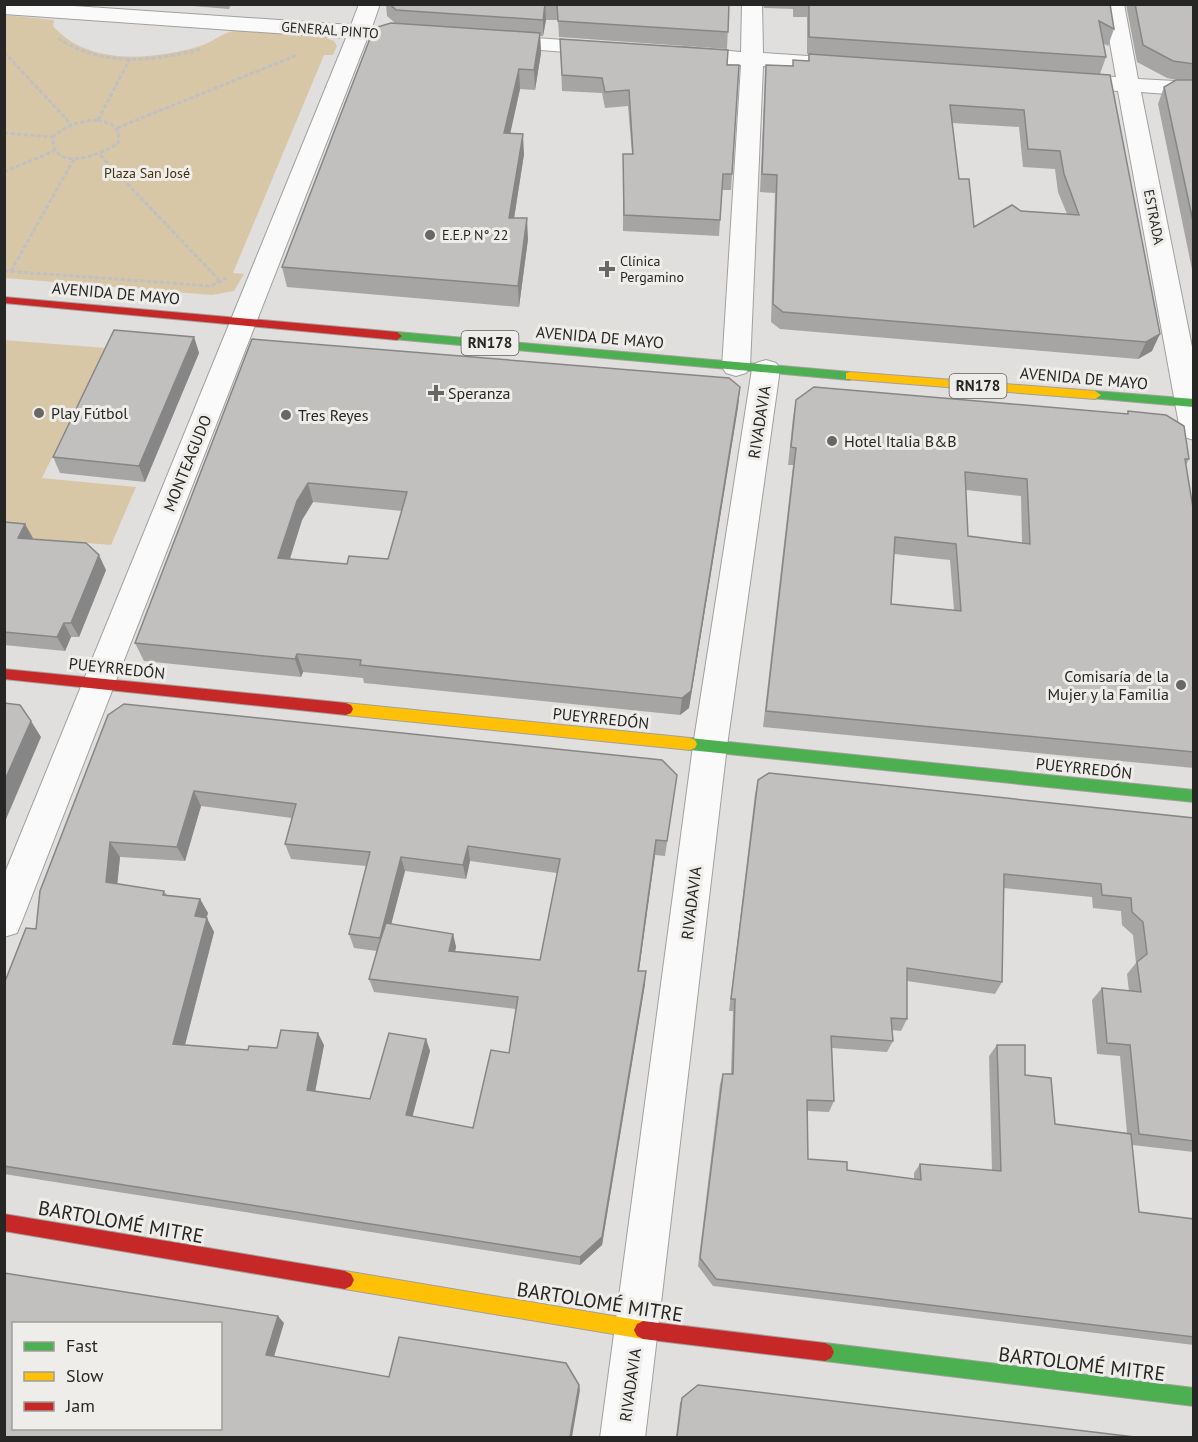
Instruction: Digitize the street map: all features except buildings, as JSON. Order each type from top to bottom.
[{"type":"street","name":"MONTEAGUDO","points":[[4,921],[370,4]]},
{"type":"street","name":"RIVADAVIA","points":[[622,1437],[638,1329],[710,746],[751,368],[752,4]]},
{"type":"street","name":"ESTRADA","points":[[1113,4],[1192,403],[1194,430]]},
{"type":"street","name":"GENERAL PINTO","points":[[4,8],[442,38]]},
{"type":"street","points":[[478,40],[621,50]]},
{"type":"street","points":[[657,52],[858,66]]},
{"type":"street","points":[[1046,79],[1194,88]]},
{"type":"street","name":"AVENIDA DE MAYO","points":[[4,300],[244,320],[751,368],[1192,403]]},
{"type":"street","name":"PUEYRREDÓN","points":[[4,674],[1194,796]]},
{"type":"street","name":"BARTOLOMÉ MITRE","points":[[4,1222],[638,1329],[1194,1397]]},
{"type":"path","points":[[51,30],[72,48],[105,57],[160,58],[207,47]]},
{"type":"path","points":[[4,52],[71,124]]},
{"type":"path","points":[[4,134],[53,137],[71,124],[98,120],[117,128],[303,52]]},
{"type":"path","points":[[98,120],[131,58]]},
{"type":"path","points":[[4,172],[54,152],[74,159],[100,155],[118,143],[120,137],[117,128]]},
{"type":"path","points":[[53,137],[54,152]]},
{"type":"path","points":[[100,155],[221,282],[244,320]]},
{"type":"path","points":[[11,271],[74,159]]},
{"type":"path","points":[[4,271],[211,286],[228,277]]},
{"type":"green space","name":"Plaza San José","points":[[5,15],[54,20],[53,26],[67,39],[84,48],[103,54],[122,56],[182,51],[204,45],[230,32],[244,30],[321,36],[334,41],[337,46],[333,55],[324,55],[233,273],[244,274],[234,291],[212,295],[5,278]]},
{"type":"green space","name":"Play Fútbol","points":[[4,340],[106,348],[42,478],[136,487],[111,545],[5,536]]},
{"type":"traffic: fast","points":[[397,336],[850,376]]},
{"type":"traffic: fast","points":[[1095,395],[1194,403]]},
{"type":"traffic: fast","points":[[690,744],[1194,796]]},
{"type":"traffic: fast","points":[[825,1352],[1194,1397]]},
{"type":"traffic: slow","points":[[850,376],[1095,395]]},
{"type":"traffic: slow","points":[[346,709],[690,744]]},
{"type":"traffic: slow","points":[[345,1280],[643,1330]]},
{"type":"traffic: jam","points":[[4,300],[397,336]]},
{"type":"traffic: jam","points":[[4,674],[346,709]]},
{"type":"traffic: jam","points":[[4,1222],[345,1280]]},
{"type":"traffic: jam","points":[[643,1330],[825,1352]]},
{"type":"place","name":"E.E.P N° 22","points":[[430,235]]},
{"type":"place","name":"Clínica Pergamino","points":[[607,269]]},
{"type":"place","name":"Speranza","points":[[436,393]]},
{"type":"place","name":"Play Fútbol","points":[[39,413]]},
{"type":"place","name":"Tres Reyes","points":[[286,415]]},
{"type":"place","name":"Hotel Italia B&B","points":[[832,441]]},
{"type":"place","name":"Comisaría de la Mujer y la Familia","points":[[1181,685]]}]
